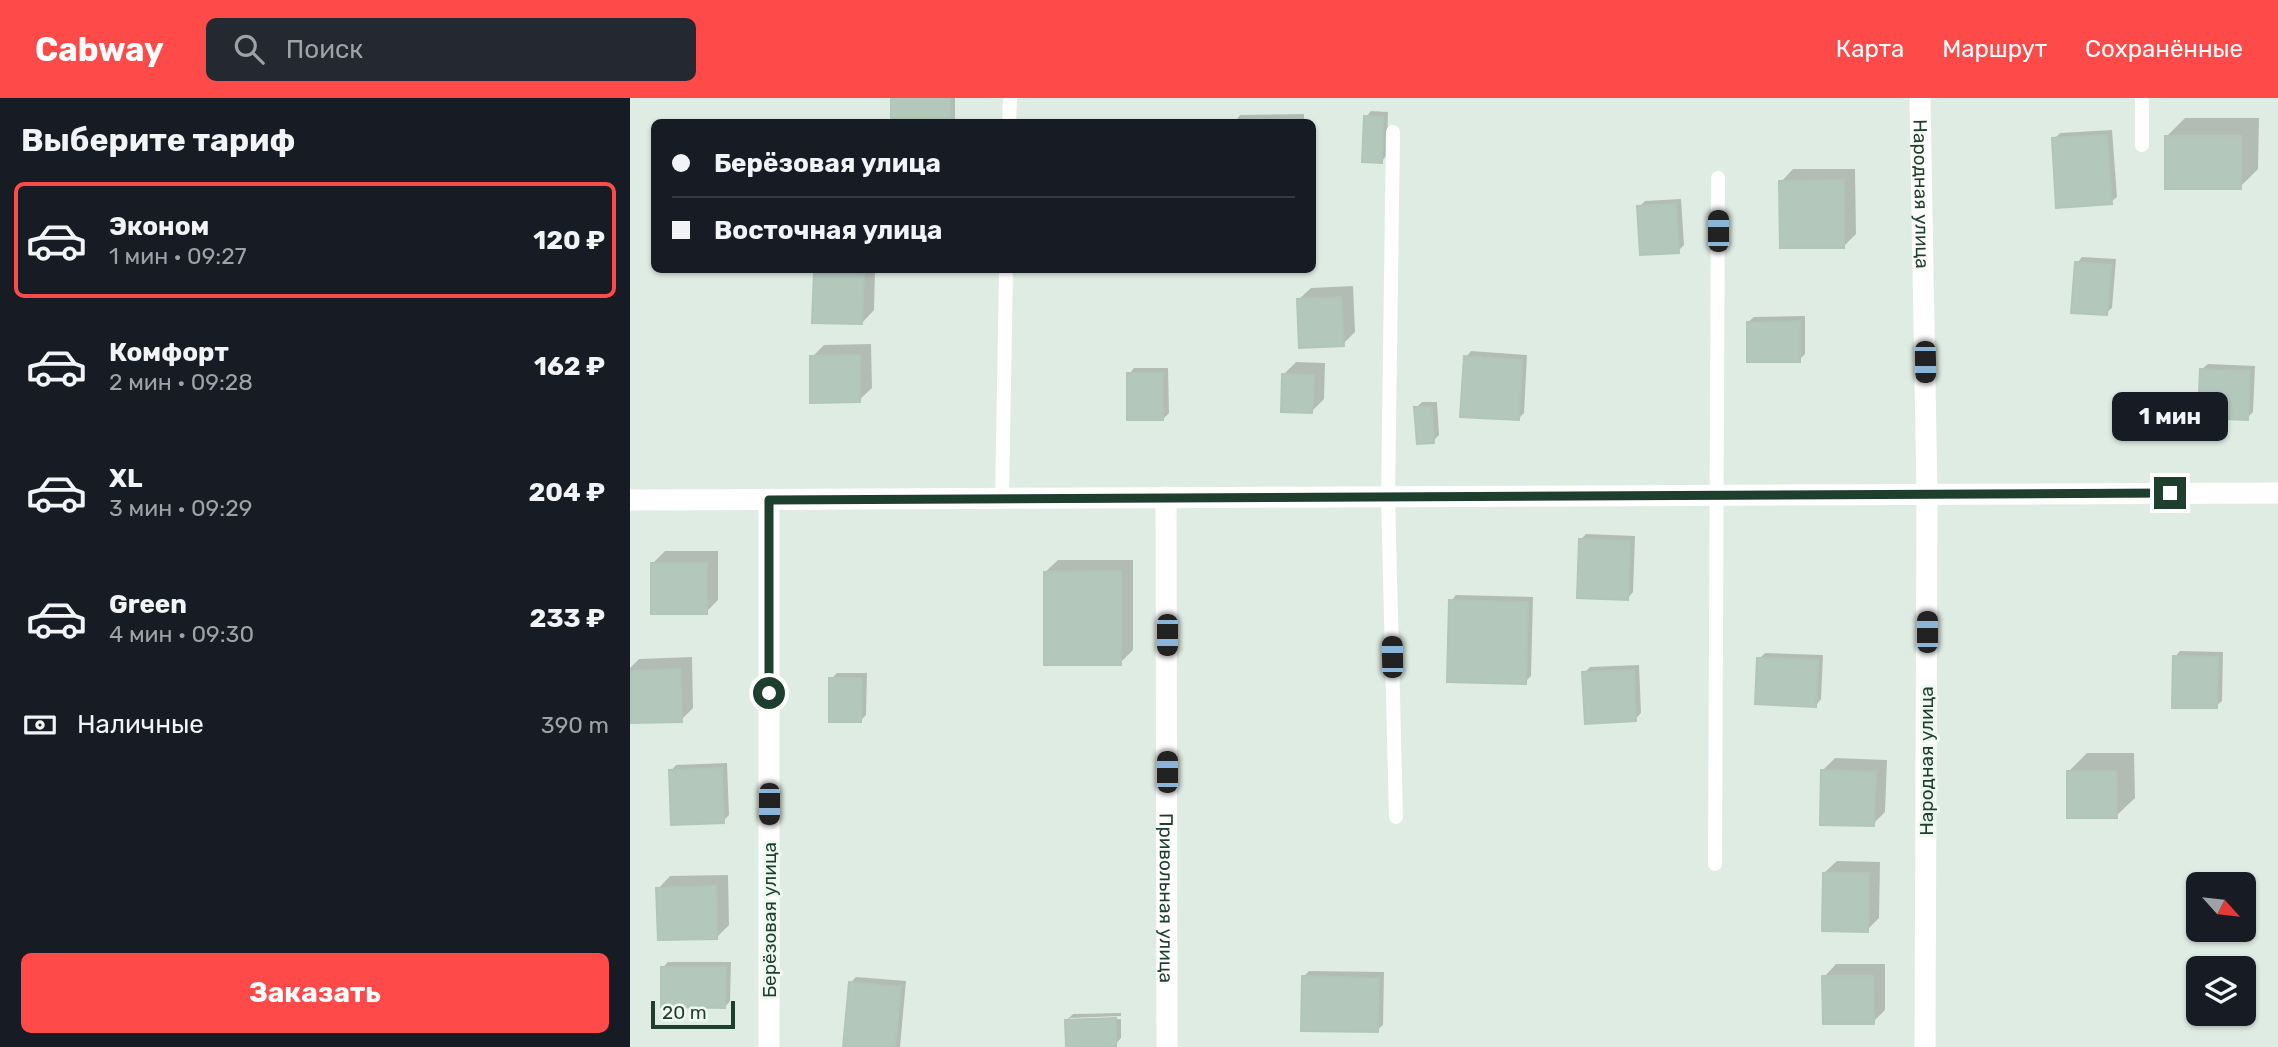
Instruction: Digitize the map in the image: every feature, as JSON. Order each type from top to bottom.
[{"type":"street","name":"Народная улица","points":[[1920,98],[1927,494],[1925,1047]]},
{"type":"street","points":[[630,500],[2278,493]]},
{"type":"street","name":"Привольная улица","points":[[1166,498],[1167,1047]]},
{"type":"street","name":"Берёзовая улица","points":[[769,500],[769,1047]]},
{"type":"lane","points":[[1009,119],[1010,98]]},
{"type":"lane","points":[[2142,98],[2142,145]]},
{"type":"lane","points":[[1393,132],[1388,496],[1396,817]]},
{"type":"lane","points":[[1715,864],[1718,178]]},
{"type":"lane","points":[[1002,499],[1006,273]]},
{"type":"building","points":[[891,98],[950,98],[950,119],[891,119]]},
{"type":"building","points":[[1364,116],[1383,117],[1382,163],[1362,162]]},
{"type":"building","points":[[2107,135],[2112,204],[2056,208],[2052,138]]},
{"type":"building","points":[[2165,136],[2241,136],[2241,189],[2165,189]]},
{"type":"building","points":[[1844,180],[1844,248],[1780,248],[1779,181]]},
{"type":"building","points":[[1676,204],[1679,253],[1640,255],[1637,206]]},
{"type":"building","points":[[2075,262],[2111,265],[2107,315],[2071,313]]},
{"type":"building","points":[[814,273],[864,273],[862,324],[812,323]]},
{"type":"building","points":[[1341,297],[1344,346],[1299,348],[1297,299]]},
{"type":"building","points":[[1800,321],[1800,362],[1747,362],[1747,322]]},
{"type":"building","points":[[860,355],[860,402],[810,403],[810,356]]},
{"type":"building","points":[[1464,356],[1522,360],[1519,420],[1460,417]]},
{"type":"building","points":[[2200,369],[2250,371],[2248,420],[2198,418]]},
{"type":"building","points":[[1127,373],[1163,373],[1163,420],[1127,420]]},
{"type":"building","points":[[1282,374],[1314,375],[1312,413],[1281,412]]},
{"type":"building","points":[[1414,407],[1432,407],[1434,443],[1417,444]]},
{"type":"building","points":[[1579,539],[1630,541],[1628,600],[1577,598]]},
{"type":"building","points":[[651,563],[707,563],[707,614],[651,614]]},
{"type":"building","points":[[1121,571],[1121,665],[1044,665],[1044,572]]},
{"type":"building","points":[[1449,600],[1528,602],[1526,684],[1447,682]]},
{"type":"building","points":[[2173,656],[2218,657],[2217,708],[2172,708]]},
{"type":"building","points":[[1757,658],[1818,660],[1816,707],[1755,704]]},
{"type":"building","points":[[680,669],[682,722],[630,723],[630,671]]},
{"type":"building","points":[[1634,670],[1636,721],[1585,724],[1582,672]]},
{"type":"building","points":[[829,678],[862,678],[861,722],[829,722]]},
{"type":"building","points":[[722,768],[724,823],[671,825],[669,770]]},
{"type":"building","points":[[1821,770],[1876,772],[1874,826],[1820,825]]},
{"type":"building","points":[[2067,771],[2116,771],[2117,818],[2067,818]]},
{"type":"building","points":[[1823,873],[1869,873],[1868,932],[1822,931]]},
{"type":"building","points":[[716,886],[717,939],[658,940],[656,888]]},
{"type":"building","points":[[661,967],[726,967],[725,1008],[661,1007]]},
{"type":"building","points":[[1302,976],[1379,978],[1378,1032],[1301,1031]]},
{"type":"building","points":[[1822,976],[1873,976],[1874,1024],[1823,1024]]},
{"type":"building","points":[[849,982],[901,987],[895,1047],[843,1047]]},
{"type":"building","points":[[1116,1018],[1116,1046],[1066,1047],[1065,1020]]},
{"type":"route","points":[[769,693],[769,500],[2170,493]]}]
